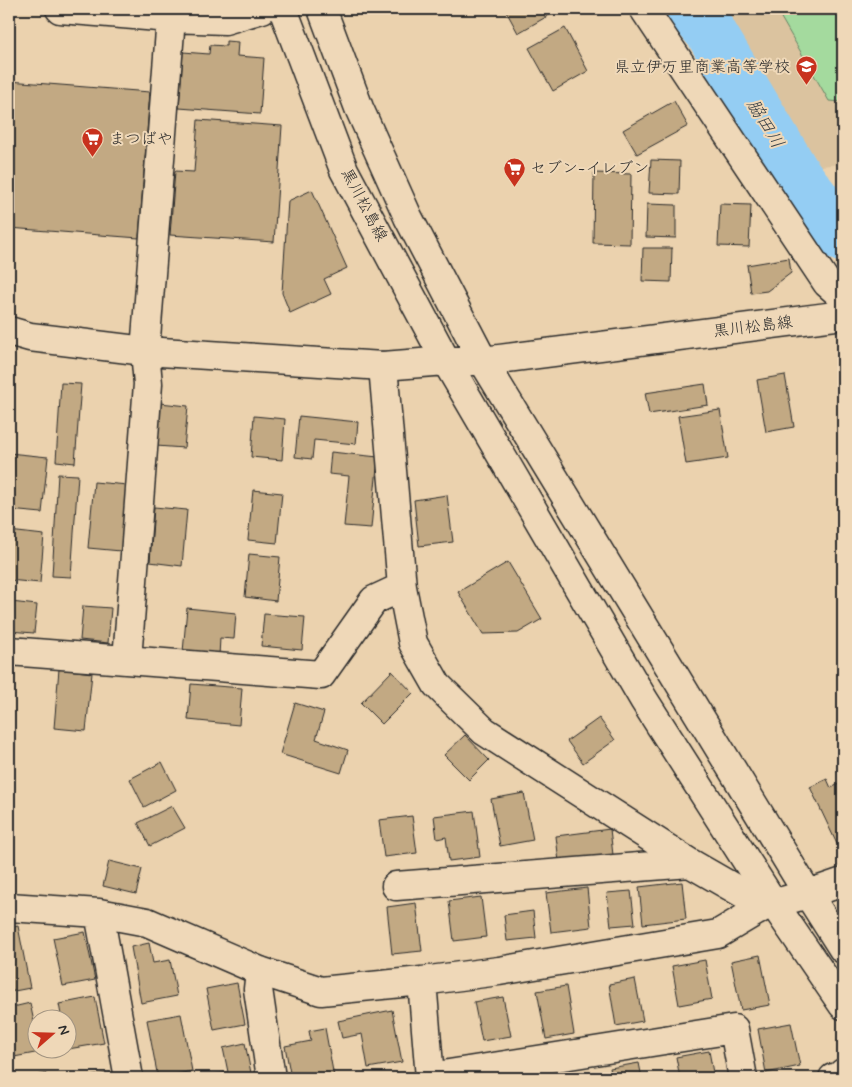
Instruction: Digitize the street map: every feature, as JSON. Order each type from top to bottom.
[{"type":"street","points":[[60,9],[171,18],[225,20],[262,9]]},
{"type":"street","name":"黒川松島線","points":[[283,9],[344,170],[446,361],[483,361],[843,315]]},
{"type":"street","name":"黒川松島線","points":[[322,9],[359,108],[408,217],[483,361]]},
{"type":"street","points":[[644,9],[827,284],[843,297]]},
{"type":"street","points":[[127,660],[148,384],[145,351],[171,18]]},
{"type":"street","points":[[16,336],[145,351],[383,366],[446,361],[644,700],[770,905],[843,1005]]},
{"type":"street","points":[[483,361],[843,949]]},
{"type":"street","points":[[383,366],[402,586],[413,643],[437,685],[484,731],[690,863],[770,905]]},
{"type":"street","points":[[9,651],[321,674],[374,600],[402,586]]},
{"type":"street","points":[[396,886],[690,863]]},
{"type":"street","points":[[9,907],[99,913],[147,922],[260,972],[321,991],[422,981],[509,969],[718,934],[770,905],[843,882]]},
{"type":"street","points":[[99,913],[129,1078]]},
{"type":"street","points":[[260,972],[258,989],[271,1078]]},
{"type":"street","points":[[422,981],[430,1078],[734,1029],[743,1078]]},
{"type":"shaded area","name":"県立伊万里商業高等学校","points":[[720,9],[843,9],[843,164],[820,166]]},
{"type":"green space","points":[[776,9],[843,9],[843,102],[829,101]]},
{"type":"building","points":[[505,9],[551,9],[553,13],[518,33]]},
{"type":"building","points":[[565,28],[588,71],[553,91],[529,48]]},
{"type":"building","points":[[226,41],[238,42],[237,56],[264,58],[260,114],[179,108],[183,52],[209,54],[210,45],[226,46]]},
{"type":"building","points":[[9,81],[150,92],[139,238],[9,228]]},
{"type":"building","points":[[674,101],[688,126],[637,154],[623,130]]},
{"type":"building","points":[[198,120],[282,126],[274,242],[170,235],[175,171],[194,172]]},
{"type":"building","points":[[651,160],[680,161],[679,194],[649,193]]},
{"type":"building","points":[[594,173],[631,174],[630,244],[593,243]]},
{"type":"building","points":[[312,190],[347,268],[324,279],[331,294],[290,313],[282,293],[288,201]]},
{"type":"building","points":[[647,204],[676,205],[676,238],[646,237]]},
{"type":"building","points":[[720,204],[751,205],[749,247],[718,246]]},
{"type":"building","points":[[643,248],[672,248],[671,282],[642,281]]},
{"type":"building","points":[[789,258],[791,273],[767,291],[751,293],[747,265]]},
{"type":"building","points":[[843,365],[843,382],[839,367]]},
{"type":"building","points":[[785,375],[794,427],[766,432],[757,380]]},
{"type":"building","points":[[61,383],[81,384],[75,463],[56,461]]},
{"type":"building","points":[[705,384],[708,405],[649,414],[645,393]]},
{"type":"building","points":[[160,403],[188,406],[184,448],[156,446]]},
{"type":"building","points":[[720,410],[728,458],[686,464],[678,416]]},
{"type":"building","points":[[254,416],[285,419],[282,460],[251,457]]},
{"type":"building","points":[[299,416],[358,422],[356,444],[314,440],[312,459],[295,457]]},
{"type":"building","points":[[331,452],[378,457],[371,528],[344,526],[349,476],[329,474]]},
{"type":"building","points":[[9,453],[48,457],[42,513],[9,510]]},
{"type":"building","points":[[58,474],[78,475],[71,577],[52,576]]},
{"type":"building","points":[[94,482],[128,485],[121,551],[88,548]]},
{"type":"building","points":[[253,490],[282,493],[277,543],[248,540]]},
{"type":"building","points":[[447,495],[453,542],[419,546],[414,500]]},
{"type":"building","points":[[154,507],[187,510],[182,566],[150,562]]},
{"type":"building","points":[[9,531],[44,535],[40,583],[9,580]]},
{"type":"building","points":[[249,554],[280,557],[276,601],[245,597]]},
{"type":"building","points":[[508,562],[542,619],[518,633],[483,634],[458,592]]},
{"type":"building","points":[[11,602],[37,605],[34,633],[9,631]]},
{"type":"building","points":[[83,606],[111,608],[108,643],[80,640]]},
{"type":"building","points":[[187,608],[236,613],[234,639],[220,638],[219,656],[183,652]]},
{"type":"building","points":[[264,614],[305,617],[302,650],[261,646]]},
{"type":"building","points":[[59,669],[92,673],[86,731],[54,728]]},
{"type":"building","points":[[392,671],[413,693],[382,724],[361,703]]},
{"type":"building","points":[[191,684],[242,688],[239,725],[188,720]]},
{"type":"building","points":[[295,703],[324,712],[316,739],[348,750],[341,773],[280,754]]},
{"type":"building","points":[[599,718],[615,740],[583,763],[567,741]]},
{"type":"building","points":[[465,735],[489,760],[469,780],[444,755]]},
{"type":"building","points":[[162,762],[176,790],[144,807],[130,779]]},
{"type":"building","points":[[827,779],[831,788],[843,782],[843,841],[837,844],[810,787]]},
{"type":"building","points":[[524,793],[533,840],[500,846],[491,799]]},
{"type":"building","points":[[172,806],[185,828],[150,846],[138,823]]},
{"type":"building","points":[[474,811],[480,857],[449,861],[446,837],[437,839],[434,816]]},
{"type":"building","points":[[412,816],[417,853],[384,857],[379,820]]},
{"type":"building","points":[[11,819],[13,866],[9,866],[9,820]]},
{"type":"building","points":[[610,829],[613,855],[559,862],[556,836]]},
{"type":"building","points":[[109,861],[142,869],[136,894],[103,886]]},
{"type":"building","points":[[682,882],[686,919],[643,924],[639,887]]},
{"type":"building","points":[[587,888],[591,927],[551,932],[546,893]]},
{"type":"building","points":[[631,891],[635,924],[611,926],[607,893]]},
{"type":"building","points":[[481,897],[486,937],[454,941],[449,901]]},
{"type":"building","points":[[416,903],[422,951],[392,954],[387,907]]},
{"type":"building","points":[[533,911],[536,938],[507,941],[504,915]]},
{"type":"building","points":[[18,926],[30,988],[9,992],[9,928]]},
{"type":"building","points":[[85,932],[95,980],[63,986],[53,938]]},
{"type":"building","points":[[149,943],[153,963],[170,960],[177,996],[141,1003],[131,947]]},
{"type":"building","points":[[760,955],[770,1005],[741,1010],[731,961]]},
{"type":"building","points":[[705,960],[712,999],[679,1005],[672,966]]},
{"type":"building","points":[[635,979],[643,1021],[616,1026],[609,984]]},
{"type":"building","points":[[237,983],[245,1024],[214,1030],[206,989]]},
{"type":"building","points":[[566,986],[574,1034],[546,1039],[537,991]]},
{"type":"building","points":[[95,997],[104,1043],[78,1047],[78,1010],[60,1010],[59,1004]]},
{"type":"building","points":[[503,997],[511,1036],[482,1041],[474,1002]]},
{"type":"building","points":[[30,1003],[31,1010],[28,1010],[28,1054],[9,1058],[9,1008]]},
{"type":"building","points":[[392,1010],[402,1062],[368,1068],[362,1034],[342,1038],[338,1021]]},
{"type":"building","points":[[181,1014],[192,1071],[158,1078],[147,1020]]},
{"type":"building","points":[[791,1023],[800,1066],[766,1073],[758,1029]]},
{"type":"building","points":[[325,1028],[334,1077],[291,1078],[285,1046],[311,1041],[309,1031]]},
{"type":"building","points":[[245,1043],[252,1078],[201,1078],[228,1072],[223,1048]]},
{"type":"building","points":[[709,1051],[714,1078],[680,1078],[676,1057]]},
{"type":"building","points":[[639,1063],[642,1078],[612,1078],[610,1068]]},
{"type":"building","points":[[111,1073],[112,1078],[81,1078]]},
{"type":"building","points":[[46,1074],[47,1078],[25,1078]]},
{"type":"waterway","name":"脇田川","points":[[691,9],[710,31],[795,174],[843,237]]},
{"type":"place","name":"県立伊万里商業高等学校","points":[[806,86]]},
{"type":"place","name":"まつばや","points":[[93,158]]},
{"type":"place","name":"セブン-イレブン","points":[[514,187]]}]
